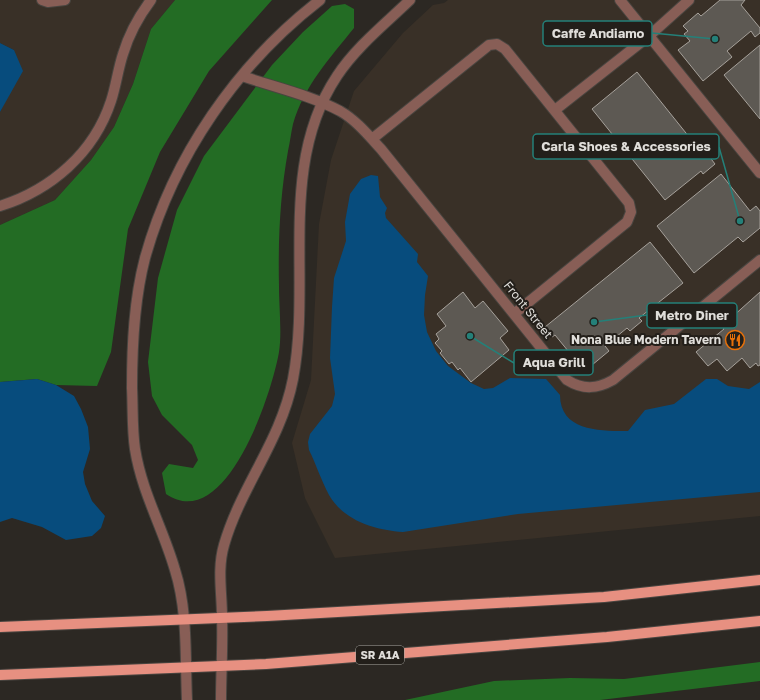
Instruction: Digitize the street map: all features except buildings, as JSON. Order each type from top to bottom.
[{"type":"main road","points":[[0,627],[604,597],[760,580]]},
{"type":"main road","name":"SR A1A","points":[[0,675],[221,667],[599,637],[760,621]]},
{"type":"street","points":[[42,0],[48,2],[65,0]]},
{"type":"street","points":[[0,206],[13,202],[60,175],[88,147],[103,122],[111,101],[123,54],[132,30],[151,0]]},
{"type":"street","points":[[187,700],[182,597],[175,569],[142,483],[135,448],[132,359],[136,305],[145,258],[162,208],[185,158],[210,118],[242,76],[292,22],[320,0]]},
{"type":"street","points":[[221,700],[222,617],[220,566],[223,546],[239,505],[286,410],[293,378],[297,346],[301,178],[307,144],[321,103],[337,75],[367,40],[410,0]]},
{"type":"street","points":[[620,0],[760,173]]},
{"type":"street","points":[[555,110],[649,36],[689,0]]},
{"type":"street","points":[[372,139],[489,46],[497,44],[505,49],[555,110],[629,203],[631,212],[627,222],[514,314]]},
{"type":"street","name":"Front Street","points":[[242,76],[321,103],[341,112],[358,125],[372,139],[567,380],[578,386],[590,388],[605,385],[613,380],[760,260]]},
{"type":"shaded area","points":[[0,0],[175,0],[151,29],[133,84],[114,127],[91,160],[55,200],[0,225],[0,112],[7,98],[14,50],[0,43]]},
{"type":"shaded area","points":[[448,0],[760,0],[760,516],[335,558],[305,498],[292,443],[311,380],[319,224],[331,160],[354,91],[403,33],[433,5],[444,3]]},
{"type":"green space","points":[[175,0],[272,0],[209,71],[160,152],[128,229],[111,352],[97,386],[56,385],[37,379],[0,382],[0,225],[55,200],[91,160],[114,127],[133,84],[151,29]]},
{"type":"green space","points":[[345,4],[354,9],[354,28],[311,85],[298,110],[292,127],[283,184],[279,235],[280,345],[275,372],[267,397],[256,426],[242,454],[226,478],[208,495],[188,501],[166,494],[162,473],[169,464],[193,468],[198,460],[192,445],[162,415],[152,396],[148,362],[158,278],[177,210],[204,156],[272,65],[303,32],[332,6]]},
{"type":"green space","points":[[760,662],[760,681],[600,700],[405,700],[494,681],[570,678],[624,679]]},
{"type":"water","points":[[0,43],[14,50],[23,71],[0,112]]},
{"type":"water","points":[[371,175],[378,176],[380,197],[387,208],[385,213],[386,218],[418,254],[417,262],[428,276],[424,315],[427,332],[436,351],[448,366],[471,383],[484,389],[493,388],[510,378],[546,379],[560,395],[562,407],[567,416],[575,423],[584,427],[606,431],[628,431],[645,410],[674,404],[706,379],[717,379],[728,386],[749,389],[760,382],[760,492],[518,514],[403,532],[371,526],[352,518],[343,511],[335,504],[329,495],[309,450],[308,442],[310,434],[332,406],[335,394],[330,358],[334,278],[346,241],[345,222],[350,194],[361,179]]},
{"type":"water","points":[[37,379],[56,385],[74,396],[88,427],[90,449],[83,472],[85,484],[92,501],[105,516],[101,528],[92,536],[66,540],[42,527],[12,518],[0,522],[0,382]]},
{"type":"place","name":"Caffe Andiamo","points":[[715,39]]},
{"type":"place","name":"Carla Shoes & Accessories","points":[[740,221]]},
{"type":"place","name":"Metro Diner","points":[[594,322]]},
{"type":"place","name":"Aqua Grill","points":[[470,336]]},
{"type":"place","name":"Nona Blue Modern Tavern","points":[[735,340]]}]
